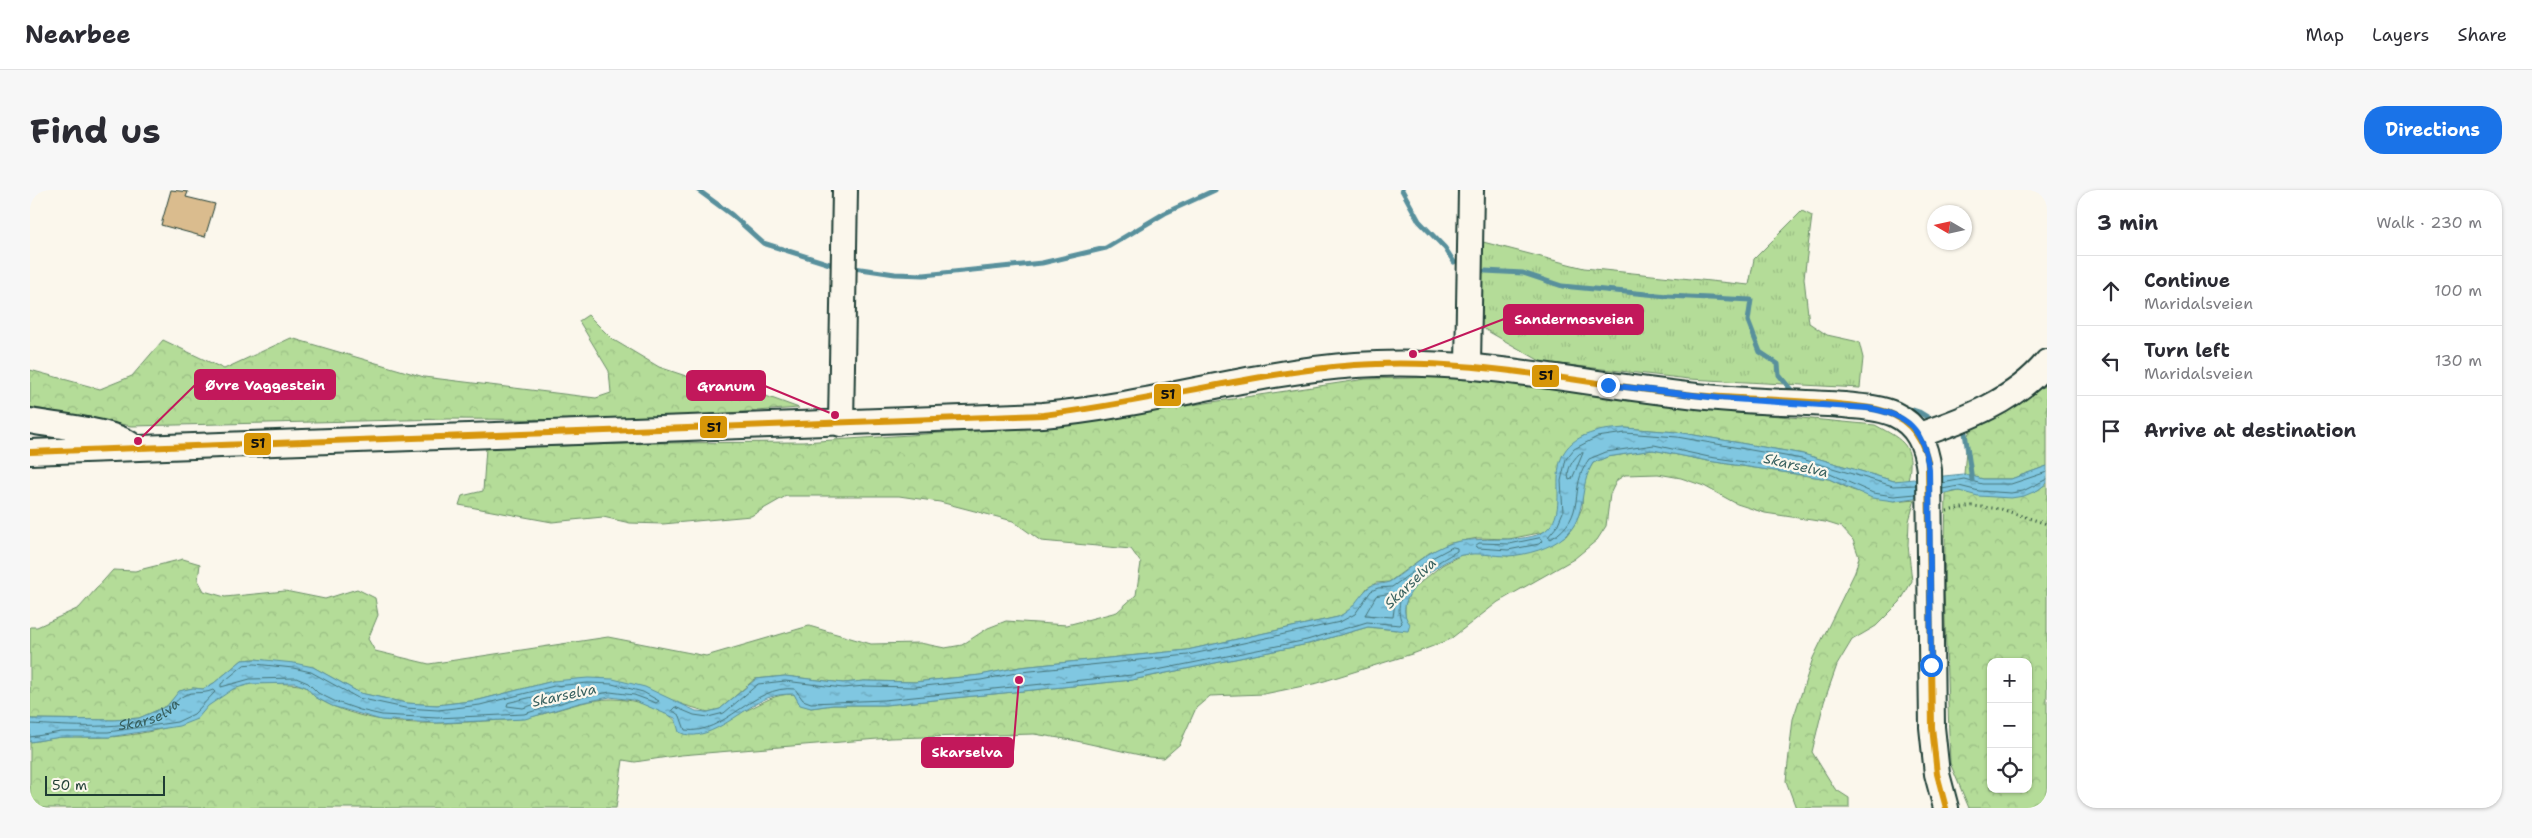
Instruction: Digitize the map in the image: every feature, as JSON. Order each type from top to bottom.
[{"type":"street","points":[[841,424],[845,190]]},
{"type":"street","points":[[1468,365],[1471,190]]},
{"type":"street","points":[[1920,436],[1962,420],[2004,398],[2025,385],[2047,362]]},
{"type":"street","points":[[30,452],[841,424],[1062,414],[1347,365],[1404,363],[1468,365],[1697,396],[1874,409],[1901,418],[1920,436],[1927,453],[1929,470],[1932,727],[1937,774],[1946,808]]},
{"type":"street","points":[[30,421],[109,435],[125,440],[133,449]]},
{"type":"path","points":[[1929,513],[1972,506],[2001,509],[2047,524]]},
{"type":"green space","points":[[1802,211],[1812,216],[1804,278],[1809,323],[1827,335],[1859,342],[1863,358],[1860,388],[1689,379],[1542,362],[1477,325],[1483,242],[1584,268],[1749,285],[1754,259]]},
{"type":"green space","points":[[588,315],[612,339],[659,367],[698,380],[752,391],[799,408],[628,420],[448,419],[131,426],[30,407],[30,370],[100,389],[132,376],[163,340],[224,369],[291,338],[424,377],[596,398],[611,393],[609,371],[579,321]]},
{"type":"green space","points":[[1450,377],[1549,388],[1673,406],[1875,425],[1894,436],[1909,452],[1910,469],[1908,481],[1894,481],[1803,454],[1677,432],[1625,428],[1583,436],[1562,457],[1559,511],[1553,524],[1544,532],[1509,539],[1478,538],[1451,543],[1429,553],[1389,582],[1376,583],[1367,588],[1351,610],[1338,617],[1187,650],[1020,667],[981,675],[915,682],[864,681],[843,683],[785,676],[755,679],[720,709],[708,712],[681,704],[553,681],[479,700],[437,705],[406,703],[360,693],[313,667],[255,659],[242,660],[214,683],[203,689],[193,688],[180,691],[167,706],[139,718],[114,720],[30,719],[30,627],[37,627],[79,608],[113,570],[135,571],[183,559],[200,564],[198,580],[204,591],[225,597],[285,591],[325,599],[357,589],[375,598],[378,615],[368,639],[375,651],[429,664],[608,637],[706,656],[809,626],[871,644],[920,643],[945,648],[962,645],[988,628],[1006,621],[1067,625],[1117,612],[1136,595],[1141,563],[1131,549],[1041,541],[1013,521],[940,502],[899,496],[786,496],[751,516],[663,524],[630,523],[603,517],[552,522],[459,505],[462,496],[483,491],[486,448],[657,443],[803,442],[986,430],[1092,420],[1366,379]]},
{"type":"green space","points":[[2047,385],[2047,466],[2011,479],[1983,479],[1964,474],[1967,437],[1975,420]]},
{"type":"green space","points":[[1653,450],[1708,461],[1829,479],[1852,490],[1894,501],[1915,499],[1909,521],[1908,545],[1912,581],[1900,602],[1876,626],[1852,640],[1837,665],[1824,702],[1812,752],[1835,789],[1849,798],[1849,808],[1796,808],[1786,781],[1793,719],[1813,658],[1855,572],[1859,557],[1853,540],[1841,527],[1825,522],[1765,513],[1737,504],[1704,486],[1681,478],[1658,474],[1625,475],[1617,480],[1610,494],[1606,526],[1597,540],[1574,559],[1498,602],[1449,640],[1415,653],[1318,683],[1264,694],[1210,696],[1196,708],[1180,744],[1164,758],[1149,757],[1072,740],[1034,734],[890,738],[681,755],[635,762],[623,760],[616,808],[30,808],[30,742],[60,737],[120,736],[163,729],[196,718],[217,698],[233,689],[250,684],[269,683],[303,686],[317,698],[338,708],[359,715],[395,722],[451,723],[526,718],[595,700],[613,699],[632,701],[653,707],[672,717],[679,727],[739,713],[769,699],[787,694],[794,694],[800,704],[811,708],[833,705],[885,705],[1132,680],[1308,644],[1368,627],[1396,630],[1405,618],[1405,605],[1410,591],[1442,565],[1461,555],[1478,553],[1508,556],[1566,536],[1582,508],[1583,482],[1593,463],[1607,457]]},
{"type":"green space","points":[[2047,483],[2047,808],[1969,808],[1950,763],[1944,590],[1946,494],[1959,491],[2038,490]]},
{"type":"water","points":[[1625,428],[1677,432],[1803,454],[1894,481],[1964,474],[1983,479],[2011,479],[2047,466],[2047,483],[2038,490],[2024,496],[2011,498],[1978,496],[1959,491],[1894,501],[1872,498],[1829,479],[1708,461],[1653,450],[1607,457],[1593,463],[1588,472],[1577,519],[1565,536],[1553,544],[1531,552],[1508,556],[1462,555],[1453,558],[1430,572],[1411,592],[1406,603],[1405,614],[1410,624],[1408,631],[1368,627],[1308,644],[1132,680],[885,705],[833,705],[811,708],[800,705],[794,694],[778,695],[763,700],[711,731],[689,735],[679,732],[675,718],[633,700],[610,697],[579,703],[525,719],[437,723],[381,720],[332,706],[315,697],[306,687],[295,683],[251,684],[233,689],[208,706],[197,719],[179,726],[109,737],[61,737],[30,742],[30,719],[114,720],[139,718],[167,706],[179,691],[193,688],[203,689],[214,683],[242,660],[255,659],[313,667],[360,693],[406,703],[437,705],[479,700],[553,681],[588,678],[613,679],[645,687],[696,711],[708,712],[720,709],[756,679],[785,676],[843,683],[864,681],[915,682],[980,675],[1020,667],[1187,650],[1338,617],[1352,607],[1370,587],[1391,581],[1435,550],[1452,543],[1526,538],[1545,531],[1554,521],[1557,508],[1559,464],[1565,451],[1576,440],[1595,432]]},
{"type":"building","points":[[171,190],[188,192],[186,197],[215,204],[205,237],[161,225]]},
{"type":"waterway","points":[[698,190],[732,215],[763,243],[836,266]]},
{"type":"waterway","points":[[854,268],[895,274],[924,275],[1042,263],[1106,248],[1165,213],[1215,190]]},
{"type":"waterway","points":[[1402,190],[1419,221],[1445,248],[1454,262]]},
{"type":"waterway","points":[[1485,271],[1523,273],[1562,286],[1668,296],[1751,300],[1748,321],[1760,352],[1778,364],[1779,375],[1792,391],[1797,392]]},
{"type":"waterway","points":[[1904,407],[1919,412],[1932,420],[1935,419]]},
{"type":"waterway","points":[[1964,426],[1972,480]]},
{"type":"transit line","name":"51","points":[[30,452],[1043,415],[1082,410],[1238,381],[1316,369],[1395,363],[1475,367],[1674,393],[1826,403],[1876,409],[1895,416],[1910,427],[1921,442],[1928,461],[1932,727],[1937,774],[1946,808]]},
{"type":"place","name":"Sandermosveien","points":[[1413,354]]},
{"type":"place","name":"Granum","points":[[835,415]]},
{"type":"place","name":"Øvre Vaggestein","points":[[138,441]]},
{"type":"place","name":"Skarselva","points":[[1019,680]]},
{"type":"route","points":[[1608,385],[1718,398],[1867,408],[1891,413],[1910,424],[1920,436],[1927,453],[1929,470],[1931,665]]}]
